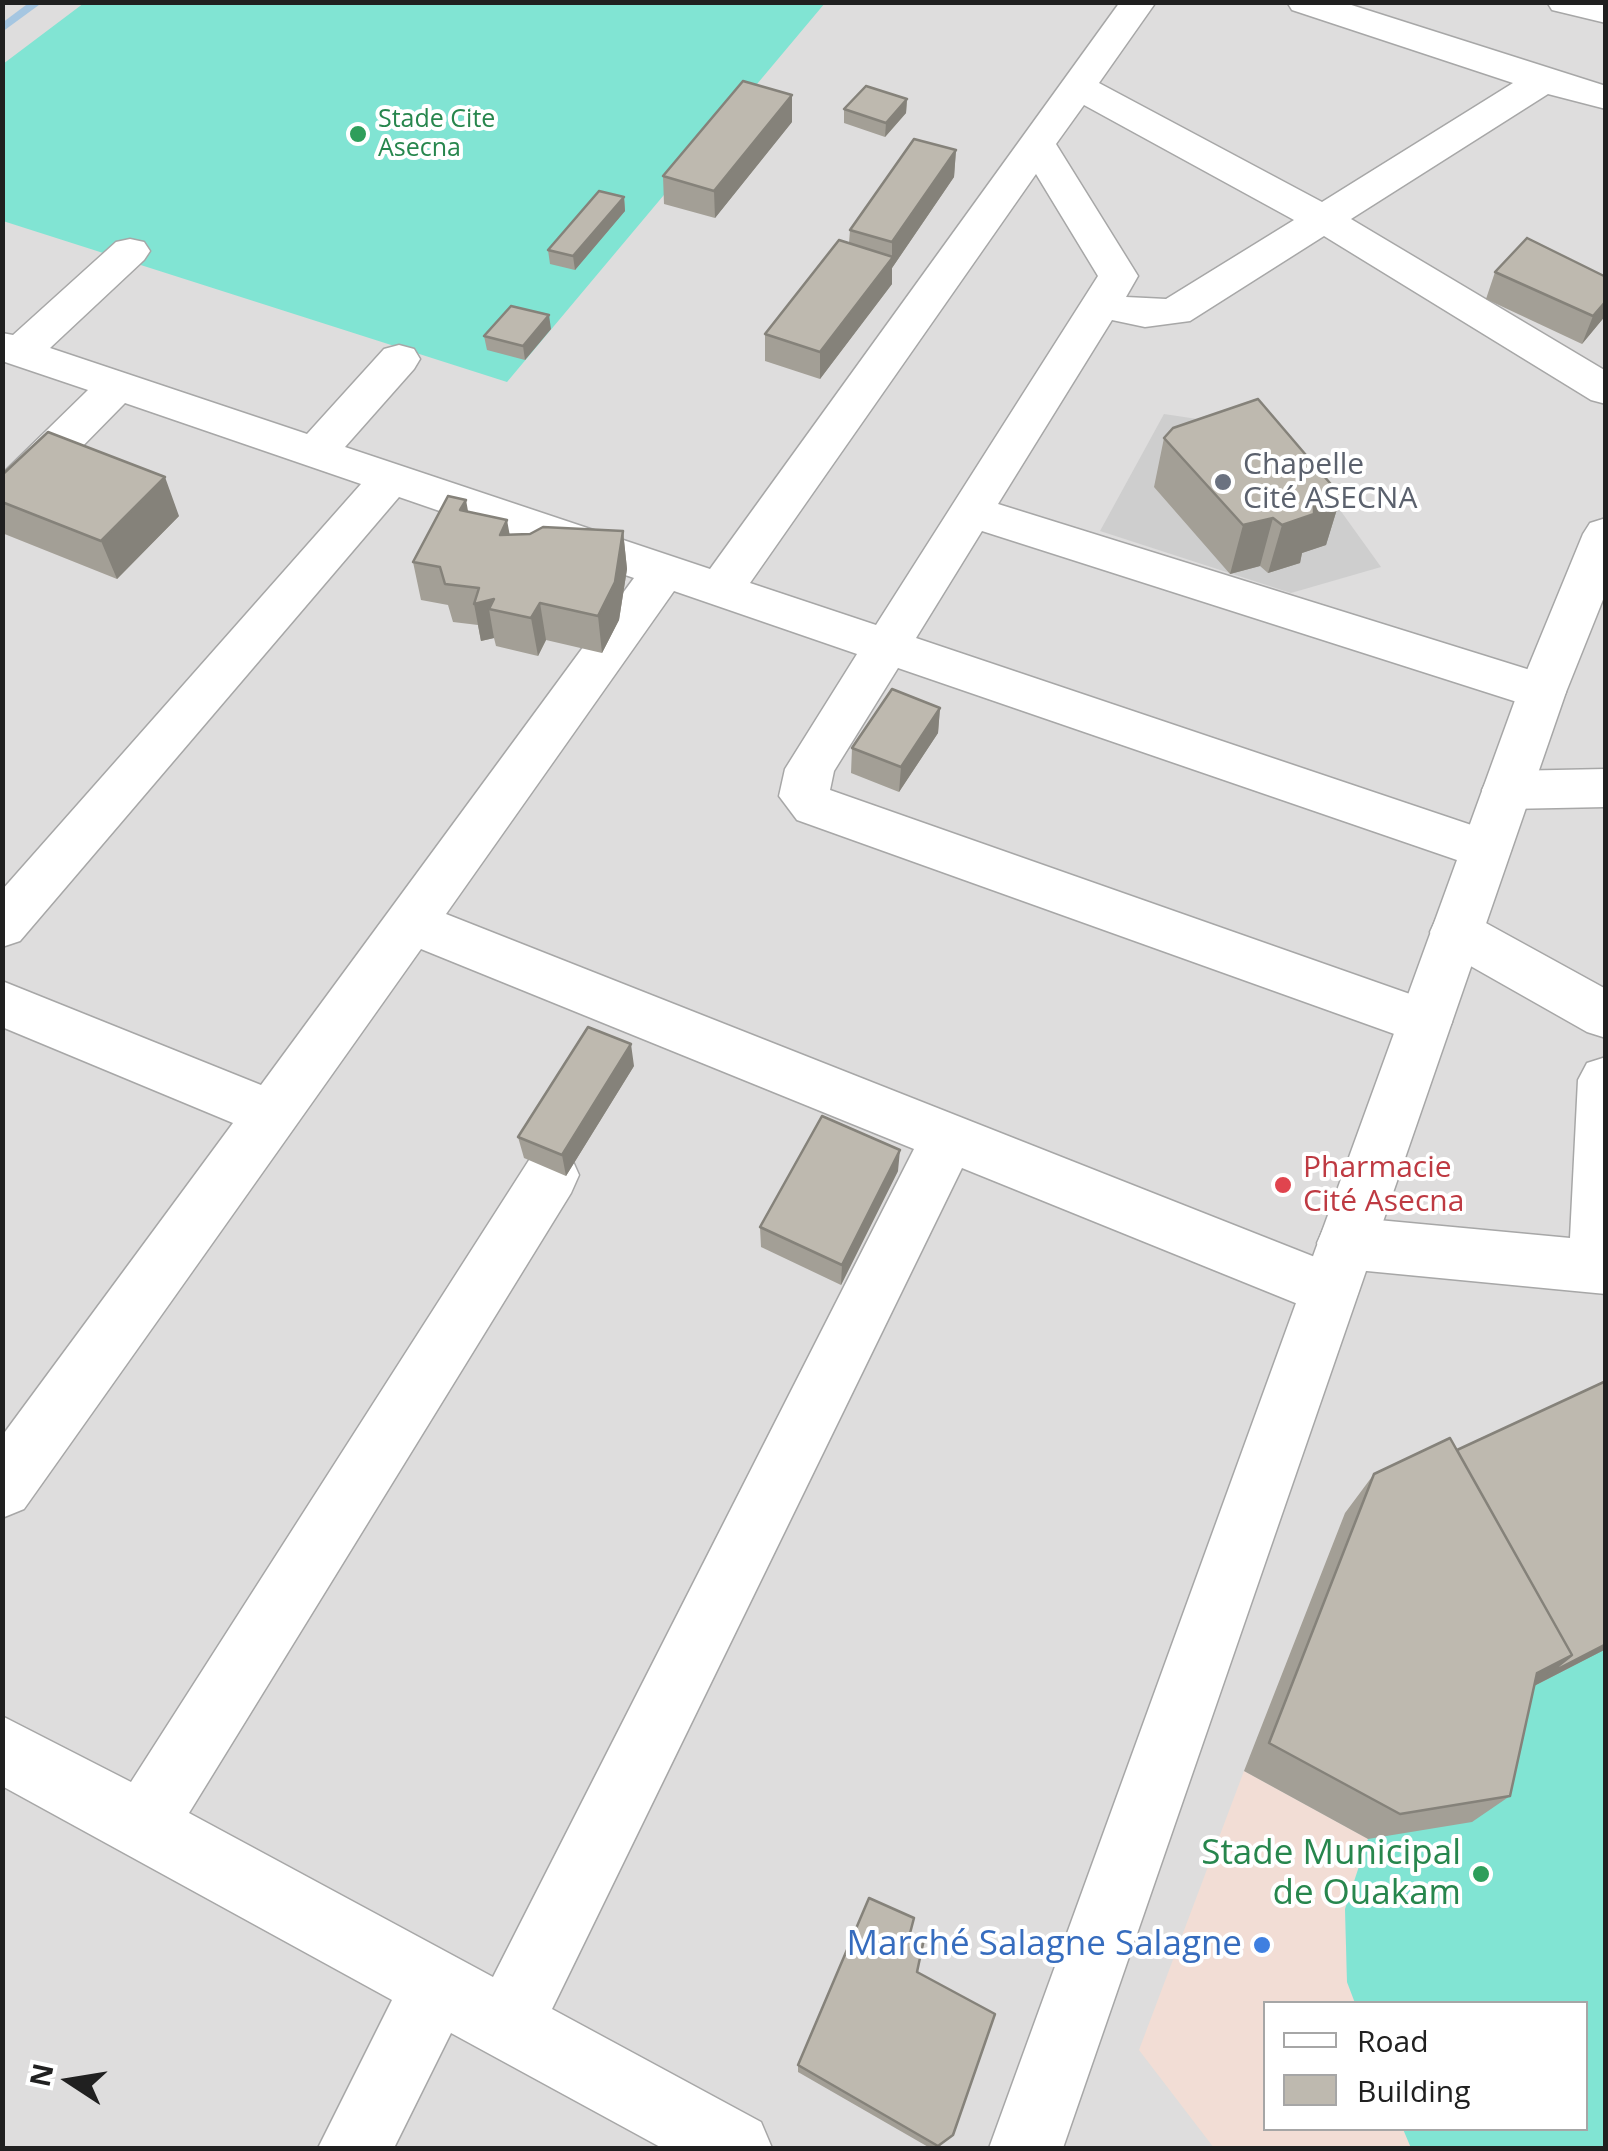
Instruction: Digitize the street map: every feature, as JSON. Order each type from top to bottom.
[{"type":"street","points":[[720,590],[1138,2]]},
{"type":"street","points":[[1305,2],[1542,81],[1606,98]]},
{"type":"street","points":[[1565,2],[1606,12]]},
{"type":"street","points":[[1100,304],[1145,314],[1176,312],[1542,81]]},
{"type":"street","points":[[1078,87],[1325,220],[1606,390]]},
{"type":"street","points":[[1038,144],[1118,276],[810,768],[804,796],[814,806],[1424,1022]]},
{"type":"street","points":[[12,349],[130,251]]},
{"type":"street","points":[[12,349],[1486,850]]},
{"type":"street","points":[[316,452],[399,359]]},
{"type":"street","points":[[2,500],[118,385]]},
{"type":"street","points":[[2,926],[391,478]]},
{"type":"street","points":[[971,512],[1542,692]]},
{"type":"street","points":[[1026,2148],[1542,692],[1606,534]]},
{"type":"street","points":[[2,1488],[664,571]]},
{"type":"street","points":[[1507,790],[1606,788]]},
{"type":"street","points":[[410,922],[948,1138],[1338,1266],[1602,1268],[1606,1080]]},
{"type":"street","points":[[1456,932],[1606,1016]]},
{"type":"street","points":[[2,1003],[272,1114]]},
{"type":"street","points":[[507,2024],[948,1138]]},
{"type":"street","points":[[143,1825],[551,1175]]},
{"type":"street","points":[[3,1750],[735,2148]]},
{"type":"street","points":[[355,2148],[438,1986]]},
{"type":"shaded area","points":[[3,3],[1605,3],[1605,2148],[3,2148]]},
{"type":"shaded area","name":"Stade Cite Asecna","points":[[84,3],[825,3],[507,382],[3,221],[3,64]]},
{"type":"shaded area","name":"Chapelle Cité ASECNA","points":[[1164,414],[1284,432],[1381,567],[1291,593],[1100,531]]},
{"type":"shaded area","name":"Stade Municipal de Ouakam","points":[[1605,1649],[1605,2148],[1411,2148],[1404,2131],[1588,2131],[1588,2001],[1354,2001],[1347,1982],[1345,1909],[1368,1839],[1499,1704]]},
{"type":"shaded area","name":"Marché Salagne Salagne","points":[[1244,1771],[1368,1839],[1345,1909],[1347,1982],[1354,2001],[1263,2001],[1263,2131],[1404,2131],[1411,2148],[1214,2148],[1139,2050]]},
{"type":"building","points":[[743,81],[792,95],[714,191],[663,176]]},
{"type":"building","points":[[866,86],[907,99],[886,123],[844,109]]},
{"type":"building","points":[[914,139],[956,150],[892,242],[850,230]]},
{"type":"building","points":[[599,191],[624,197],[573,256],[548,250]]},
{"type":"building","points":[[1527,238],[1606,277],[1606,301],[1593,316],[1495,272]]},
{"type":"building","points":[[839,240],[893,257],[820,352],[765,334]]},
{"type":"building","points":[[511,306],[549,315],[523,346],[484,336]]},
{"type":"building","points":[[1258,399],[1341,496],[1314,505],[1314,514],[1282,525],[1273,518],[1243,525],[1164,438],[1173,428]]},
{"type":"building","points":[[48,432],[165,477],[101,541],[2,502],[2,475]]},
{"type":"building","points":[[448,496],[466,500],[460,510],[507,520],[500,535],[530,534],[543,527],[623,531],[615,582],[598,616],[540,603],[531,618],[489,609],[494,599],[474,604],[479,588],[445,584],[440,567],[413,562]]},
{"type":"building","points":[[892,689],[940,708],[901,767],[852,748]]},
{"type":"building","points":[[588,1027],[631,1044],[562,1155],[518,1137]]},
{"type":"building","points":[[822,1116],[900,1150],[842,1265],[760,1227]]},
{"type":"building","points":[[1606,1381],[1606,1644],[1548,1674],[1572,1655],[1457,1450]]},
{"type":"building","points":[[1450,1438],[1572,1655],[1537,1673],[1510,1796],[1400,1814],[1269,1743],[1374,1474]]},
{"type":"building","points":[[869,1898],[914,1918],[909,1937],[924,1939],[917,1972],[995,2014],[953,2135],[938,2146],[798,2065]]},
{"type":"waterway","points":[[2,29],[38,2]]},
{"type":"place","name":"Stade Cite Asecna","points":[[358,134]]},
{"type":"place","name":"Chapelle Cité ASECNA","points":[[1223,482]]},
{"type":"place","name":"Pharmacie Cité Asecna","points":[[1283,1185]]},
{"type":"place","name":"Stade Municipal de Ouakam","points":[[1481,1874]]},
{"type":"place","name":"Marché Salagne Salagne","points":[[1262,1945]]}]
